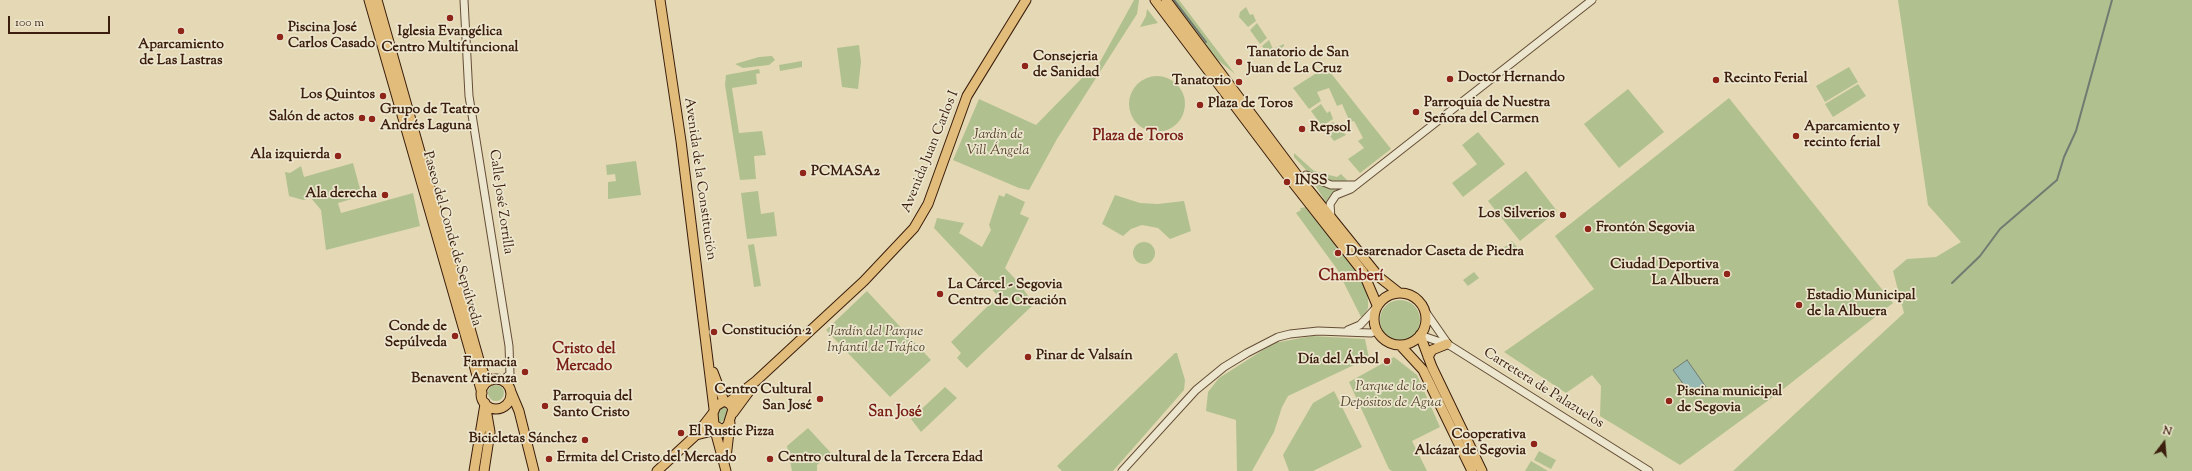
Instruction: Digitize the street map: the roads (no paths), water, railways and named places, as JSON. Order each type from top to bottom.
[{"type":"main road","name":"Paseo del Conde de Sepúlveda","points":[[370,0],[482,393]]},
{"type":"main road","name":"Paseo del Conde de Sepúlveda","points":[[378,0],[479,360],[484,375],[492,380]]},
{"type":"main road","name":"Avenida de la Constitución","points":[[660,0],[681,141],[715,420],[726,467]]},
{"type":"main road","name":"Avenida Juan Carlos I","points":[[715,420],[718,403],[740,394],[756,381],[864,281],[914,228],[928,204],[967,96],[1026,0]]},
{"type":"main road","points":[[1155,0],[1290,179],[1363,272],[1376,307]]},
{"type":"main road","points":[[1166,0],[1331,218],[1379,277],[1398,292],[1415,297],[1425,311],[1426,323],[1420,335],[1411,342],[1400,345]]},
{"type":"main road","points":[[1398,292],[1386,296],[1376,307],[1373,320],[1376,331],[1385,340],[1400,345],[1423,370],[1472,471]]},
{"type":"main road","points":[[1420,335],[1428,357],[1482,471]]},
{"type":"main road","points":[[1428,357],[1438,346],[1448,345]]},
{"type":"main road","name":"Avenida de la Constitución","points":[[709,361],[719,387],[726,401],[732,406],[733,412],[730,423],[726,467]]},
{"type":"main road","points":[[484,471],[490,432],[482,393],[484,386],[492,380],[503,380],[509,386],[519,411],[534,471]]},
{"type":"main road","name":"Avenida Juan Carlos I","points":[[733,412],[756,381]]},
{"type":"main road","points":[[719,387],[728,394],[740,394]]},
{"type":"main road","points":[[485,403],[493,408],[502,407],[509,401],[511,392]]},
{"type":"main road","points":[[474,471],[485,403]]},
{"type":"main road","points":[[715,420],[726,427],[730,423]]},
{"type":"main road","points":[[657,471],[715,420]]},
{"type":"main road","points":[[698,434],[715,420]]},
{"type":"main road","points":[[698,434],[711,435],[719,441]]},
{"type":"street","name":"Calle José Zorrilla","points":[[464,0],[469,96],[509,346],[510,374],[503,380]]},
{"type":"street","points":[[1331,218],[1329,207],[1331,200],[1336,195],[1356,184],[1592,0]]},
{"type":"street","points":[[1306,175],[1331,186],[1356,184]]},
{"type":"street","points":[[1342,331],[1360,325],[1376,307]]},
{"type":"street","points":[[1425,311],[1448,345]]},
{"type":"street","points":[[1122,471],[1196,390],[1224,367],[1247,353],[1278,337],[1306,331],[1371,333],[1376,331]]},
{"type":"street","name":"Carretera de Palazuelos","points":[[1420,335],[1448,345],[1649,471]]},
{"type":"water","points":[[1687,360],[1706,387],[1693,397],[1673,370]]},
{"type":"waterway","points":[[1174,0],[1206,42]]},
{"type":"waterway","points":[[1952,283],[1980,256],[2000,229],[2057,180],[2064,157],[2076,131],[2112,0]]},
{"type":"waterway","points":[[1335,250],[1339,256]]},
{"type":"place","name":"Iglesia Evangélica Centro Multifuncional","points":[[450,18]]},
{"type":"place","name":"Aparcamiento de Las Lastras","points":[[181,31]]},
{"type":"place","name":"Piscina José Carlos Casado","points":[[280,37]]},
{"type":"place","name":"Tanatorio de San Juan de La Cruz","points":[[1239,62]]},
{"type":"place","name":"Consejeria de Sanidad","points":[[1025,66]]},
{"type":"place","name":"Doctor Hernando","points":[[1450,79]]},
{"type":"place","name":"Recinto Ferial","points":[[1716,80]]},
{"type":"place","name":"Tanatorio","points":[[1239,82]]},
{"type":"place","name":"Los Quintos","points":[[383,96]]},
{"type":"place","name":"Plaza de Toros","points":[[1200,105]]},
{"type":"place","name":"Parroquia de Nuestra Señora del Carmen","points":[[1416,112]]},
{"type":"place","name":"Salón de actos","points":[[362,118]]},
{"type":"place","name":"Grupo de Teatro Andrés Laguna","points":[[372,119]]},
{"type":"place","name":"Repsol","points":[[1302,129]]},
{"type":"place","name":"Aparcamiento y recinto ferial","points":[[1796,136]]},
{"type":"place","name":"Ala izquierda","points":[[338,156]]},
{"type":"place","name":"PCMASA2","points":[[803,173]]},
{"type":"place","name":"INSS","points":[[1287,182]]},
{"type":"place","name":"Ala derecha","points":[[385,195]]},
{"type":"place","name":"Los Silverios","points":[[1563,215]]},
{"type":"place","name":"Frontón Segovia","points":[[1588,229]]},
{"type":"place","name":"Desarenador Caseta de Piedra","points":[[1338,253]]},
{"type":"place","name":"Ciudad Deportiva La Albuera","points":[[1727,274]]},
{"type":"place","name":"La Cárcel - Segovia Centro de Creación","points":[[940,294]]},
{"type":"place","name":"Estadio Municipal de la Albuera","points":[[1799,305]]},
{"type":"place","name":"Constitución 2","points":[[714,332]]},
{"type":"place","name":"Conde de Sepúlveda","points":[[455,336]]},
{"type":"place","name":"Pinar de Valsaín","points":[[1028,357]]},
{"type":"place","name":"Día del Árbol","points":[[1387,361]]},
{"type":"place","name":"Farmacia Benavent Atienza","points":[[525,372]]},
{"type":"place","name":"Centro Cultural San José","points":[[820,399]]},
{"type":"place","name":"Piscina municipal de Segovia","points":[[1669,401]]},
{"type":"place","name":"Parroquia del Santo Cristo","points":[[545,406]]},
{"type":"place","name":"El Rustic Pizza","points":[[681,433]]},
{"type":"place","name":"Bicicletas Sánchez","points":[[585,440]]},
{"type":"place","name":"Cooperativa Alcázar de Segovia","points":[[1534,444]]},
{"type":"place","name":"Ermita del Cristo del Mercado","points":[[549,459]]},
{"type":"place","name":"Centro cultural de la Tercera Edad","points":[[770,459]]},
{"type":"district","name":"Plaza de Toros","points":[[1138,137]]},
{"type":"district","name":"Chamberí","points":[[1351,277]]},
{"type":"district","name":"Cristo del Mercado","points":[[584,358]]},
{"type":"district","name":"San José","points":[[895,413]]},
{"type":"park label","name":"Jardín de Vill Ángela","points":[[998,144]]},
{"type":"park label","name":"Jardín del Parque Infantil de Tráfico","points":[[876,342]]},
{"type":"park label","name":"Parque de los Depósitos de Agua","points":[[1391,396]]}]
